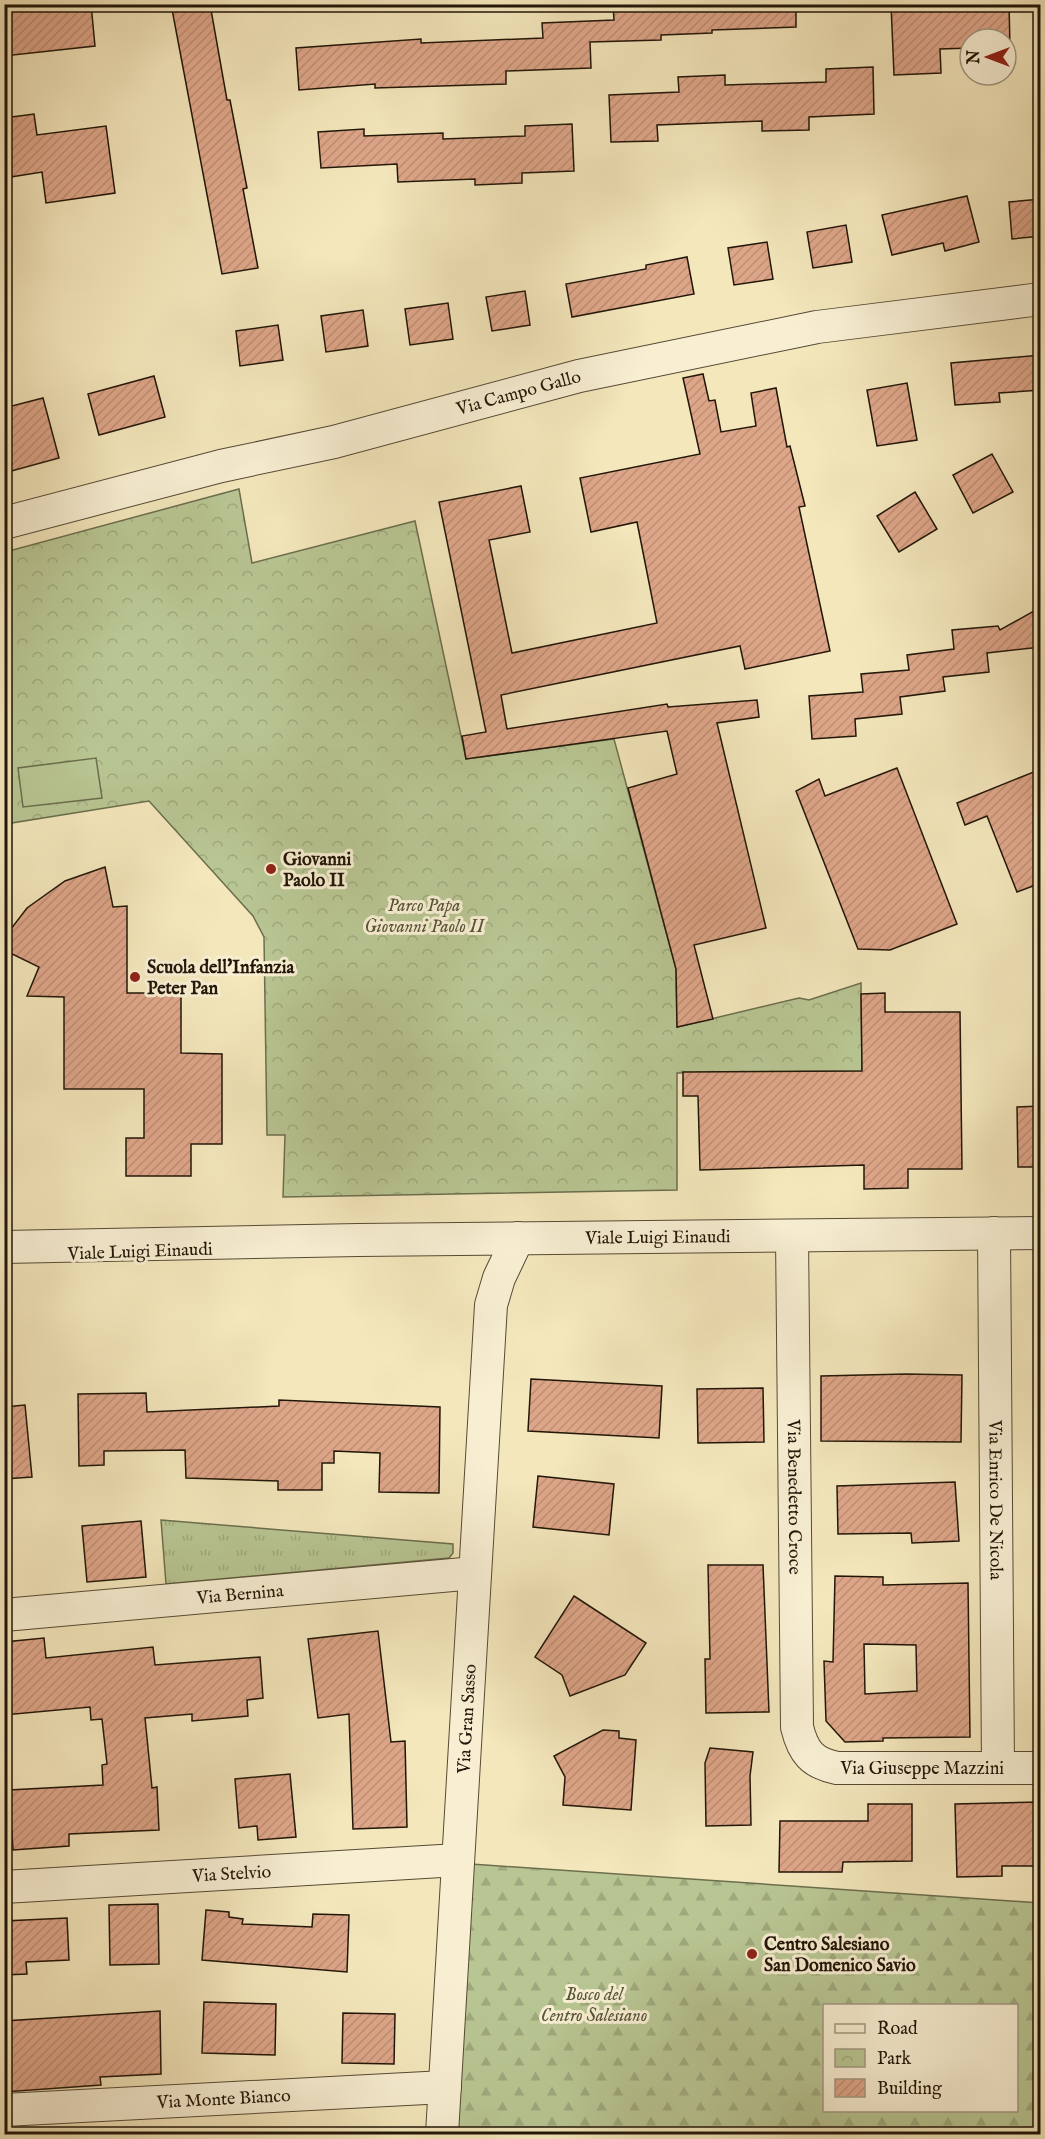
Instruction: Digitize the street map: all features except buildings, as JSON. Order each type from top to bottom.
[{"type":"street","name":"Via Campo Gallo","points":[[4,523],[221,466],[334,442],[579,376],[817,327],[1041,299]]},
{"type":"street","name":"Via Enrico De Nicola","points":[[994,1233],[998,1768]]},
{"type":"street","name":"Viale Luigi Einaudi","points":[[4,1247],[518,1238],[1041,1233]]},
{"type":"street","name":"Via Benedetto Croce","points":[[792,1236],[797,1727],[801,1745],[808,1755]]},
{"type":"street","name":"Via Gran Sasso","points":[[442,2134],[491,1305],[499,1278],[518,1238]]},
{"type":"street","name":"Via Gran Sasso","points":[[470,1239],[485,1276],[491,1305]]},
{"type":"street","name":"Viale Luigi Einaudi","points":[[4,1252],[180,1253],[276,1242]]},
{"type":"street","name":"Via Bernina","points":[[4,1615],[475,1573]]},
{"type":"street","name":"Via Giuseppe Mazzini","points":[[808,1755],[823,1765],[837,1768],[1041,1768]]},
{"type":"street","name":"Via Stelvio","points":[[4,1887],[458,1860]]},
{"type":"street","name":"Via Monte Bianco","points":[[4,2110],[445,2087]]},
{"type":"green space","name":"Parco Papa Giovanni Paolo II","points":[[239,489],[252,563],[415,521],[466,759],[614,739],[676,969],[677,1027],[799,998],[809,1000],[861,983],[862,1071],[677,1073],[677,1190],[283,1197],[285,1135],[267,1135],[264,937],[253,916],[149,801],[5,824],[5,552]]},
{"type":"green space","points":[[96,758],[102,798],[23,807],[18,768]]},
{"type":"green space","points":[[161,1520],[453,1544],[453,1553],[449,1558],[166,1584]]},
{"type":"green space","name":"Bosco del Centro Salesiano","points":[[471,1864],[1040,1903],[1040,2134],[452,2134]]},
{"type":"place","name":"Giovanni Paolo II","points":[[271,869]]},
{"type":"place","name":"Scuola dell'Infanzia Peter Pan","points":[[135,977]]},
{"type":"place","name":"Centro Salesiano San Domenico Savio","points":[[752,1954]]}]
